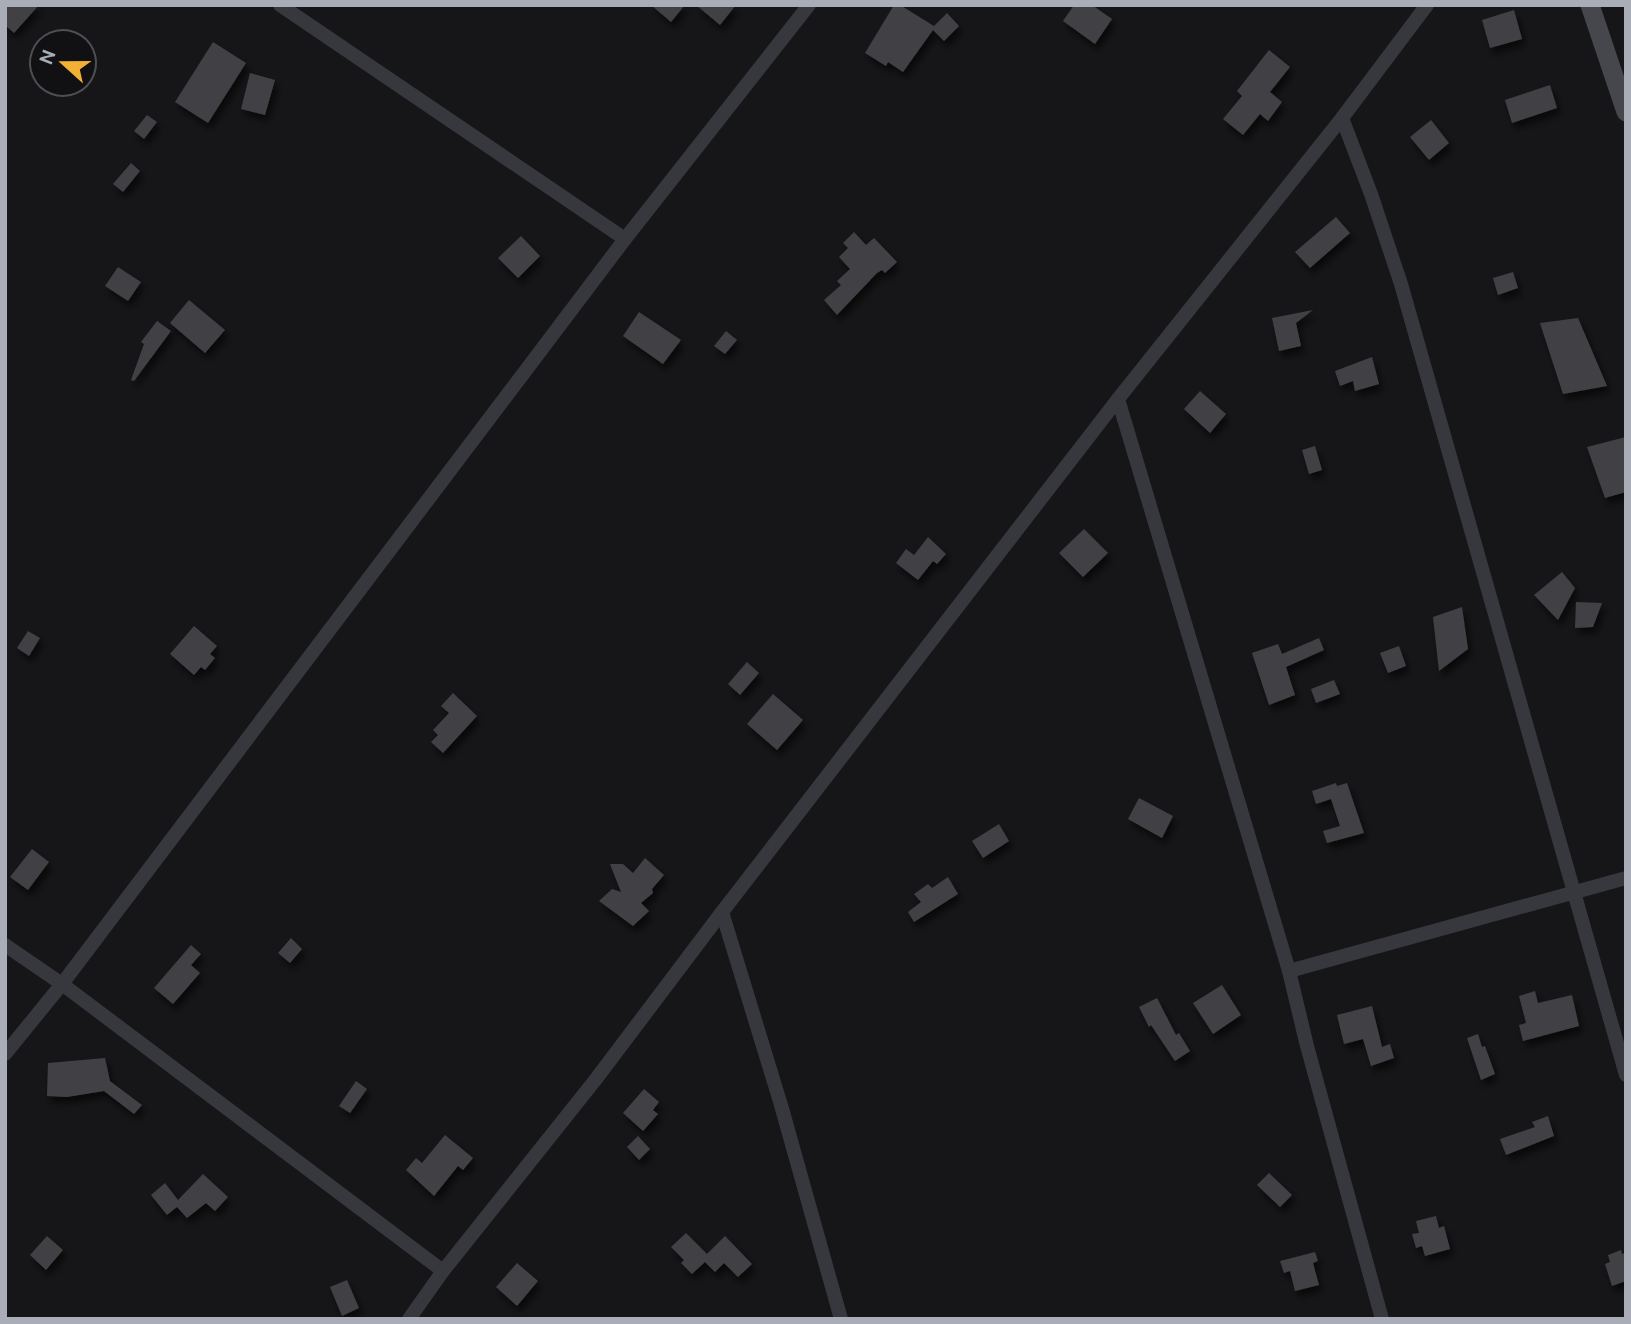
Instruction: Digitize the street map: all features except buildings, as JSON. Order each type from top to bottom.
[{"type":"main road","points":[[1590,5],[1625,103]]},
{"type":"street","points":[[280,5],[625,239]]},
{"type":"street","points":[[5,1054],[62,984],[625,239],[809,5]]},
{"type":"street","points":[[409,1319],[443,1271],[596,1079],[1118,399],[1342,118],[1427,5]]},
{"type":"street","points":[[1342,118],[1401,284],[1626,1075]]},
{"type":"street","points":[[1118,399],[1289,971],[1382,1319]]},
{"type":"street","points":[[1289,971],[1626,877]]},
{"type":"street","points":[[722,912],[781,1105],[841,1319]]},
{"type":"street","points":[[5,945],[62,984],[443,1271]]}]
